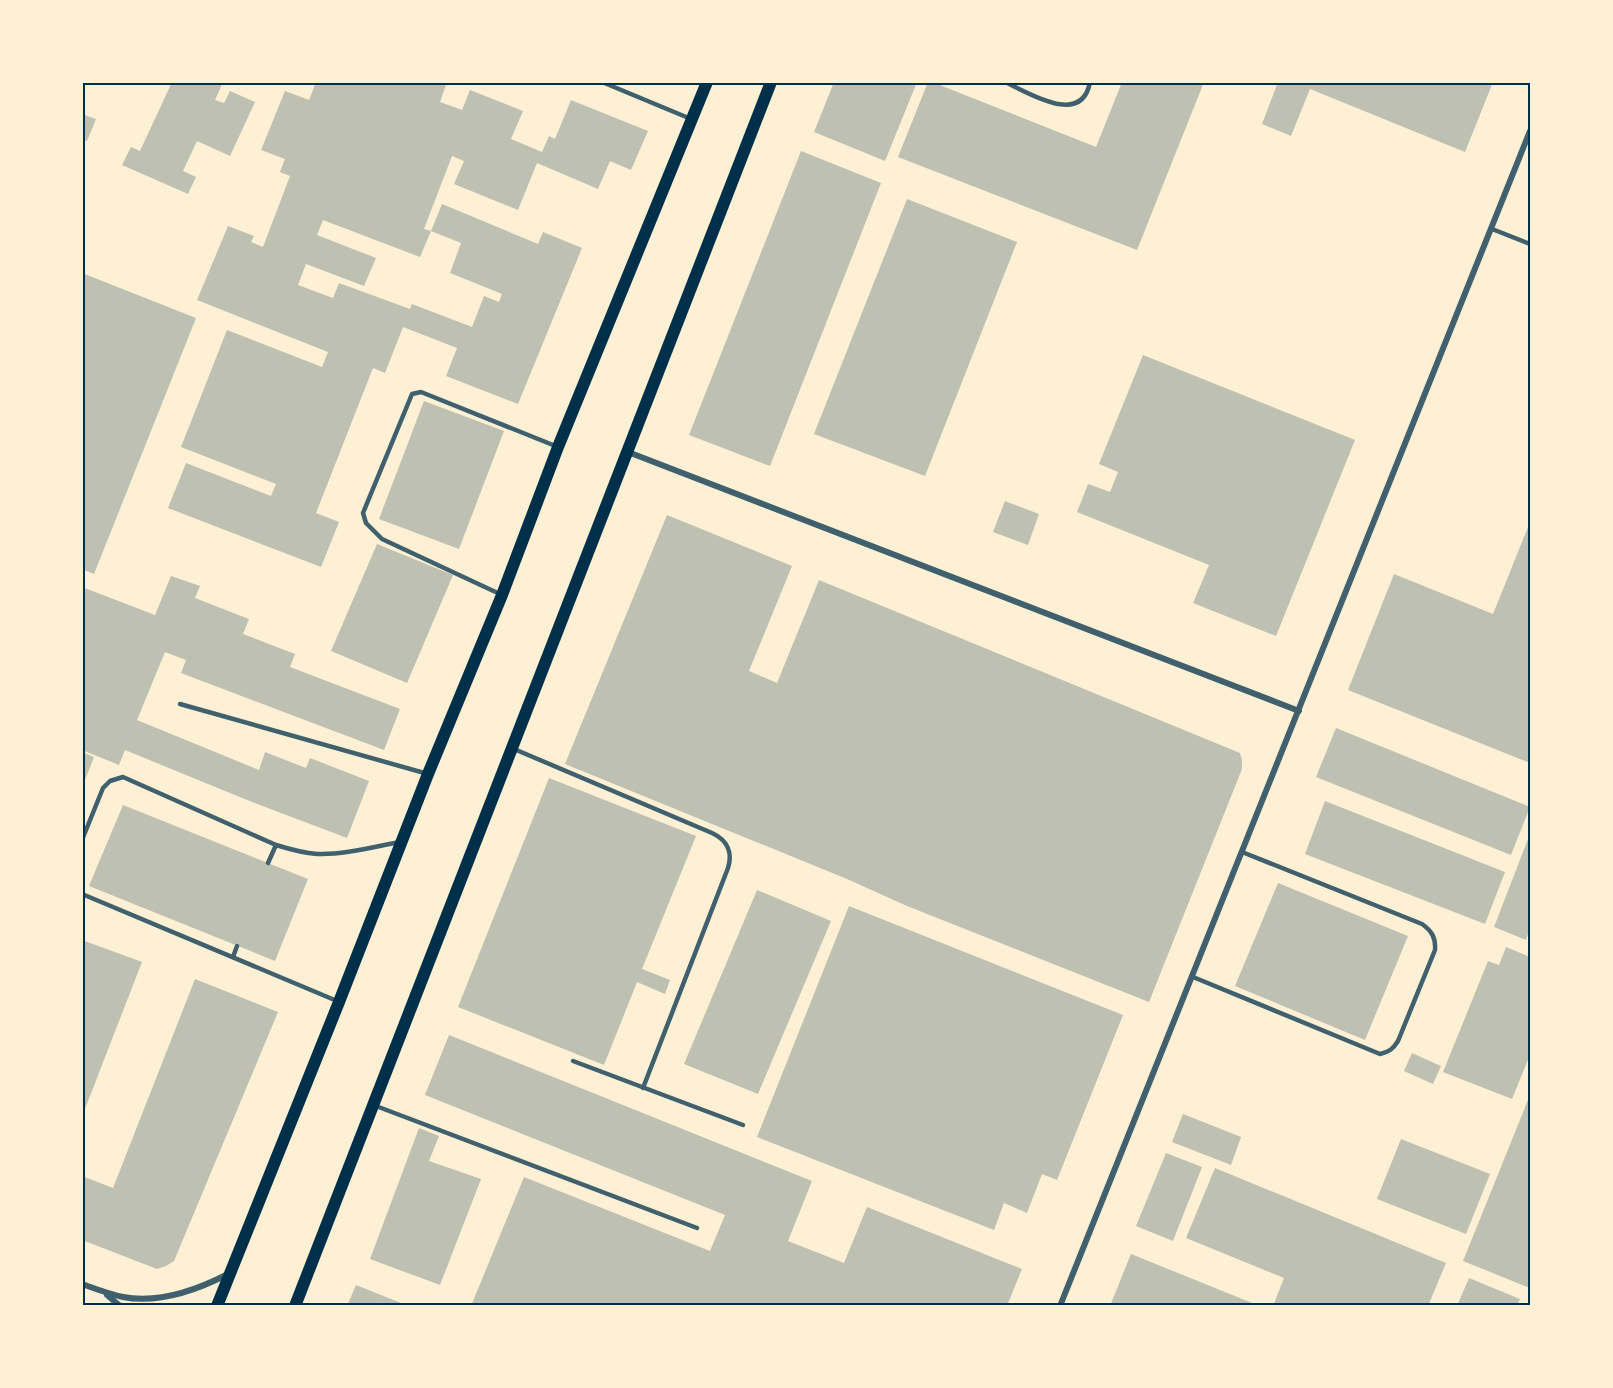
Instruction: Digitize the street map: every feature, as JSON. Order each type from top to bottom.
[{"type":"main road","points":[[217,1305],[403,842],[428,774],[502,595],[558,447],[707,82]]},
{"type":"main road","points":[[295,1305],[771,82]]},
{"type":"street","points":[[1060,1305],[1530,131]]},
{"type":"street","points":[[627,452],[1299,711]]},
{"type":"street","points":[[82,1284],[125,1298],[147,1298],[190,1291],[230,1273]]},
{"type":"street","points":[[104,1292],[120,1305]]},
{"type":"lane","points":[[602,82],[692,119]]},
{"type":"lane","points":[[1005,82],[1066,106],[1076,104],[1083,99],[1090,82]]},
{"type":"lane","points":[[1492,229],[1530,244]]},
{"type":"lane","points":[[502,595],[382,539],[366,523],[363,513],[412,394],[421,392],[558,447]]},
{"type":"lane","points":[[180,704],[428,774]]},
{"type":"lane","points":[[512,748],[712,833],[724,841],[728,847],[730,861],[728,868],[643,1088]]},
{"type":"lane","points":[[82,840],[103,788],[110,781],[123,777],[276,845],[296,851],[327,854],[403,842]]},
{"type":"lane","points":[[268,863],[276,845]]},
{"type":"lane","points":[[1193,977],[1380,1054],[1389,1052],[1398,1041],[1435,950],[1433,935],[1422,924],[1242,852]]},
{"type":"lane","points":[[82,894],[339,1002]]},
{"type":"lane","points":[[233,957],[237,946]]},
{"type":"lane","points":[[573,1061],[743,1125]]},
{"type":"lane","points":[[373,1105],[697,1228]]},
{"type":"building","points":[[172,82],[223,82],[215,100],[224,103],[230,91],[255,102],[230,156],[197,141],[183,171],[196,177],[188,194],[122,165],[131,147],[140,151]]},
{"type":"building","points":[[316,82],[447,82],[440,102],[462,110],[470,90],[523,111],[511,139],[542,152],[549,136],[555,139],[571,100],[648,131],[631,170],[610,161],[598,189],[537,163],[518,210],[454,184],[464,161],[452,156],[424,229],[431,231],[442,204],[538,244],[543,232],[582,248],[518,404],[446,376],[457,348],[403,327],[385,373],[373,368],[316,513],[339,522],[321,567],[168,508],[186,463],[271,496],[276,484],[181,447],[227,330],[322,367],[328,352],[197,300],[228,226],[254,236],[251,242],[263,247],[290,176],[280,172],[285,159],[261,150],[285,91],[309,100]],"holes":[[[323,220],[420,257],[431,231],[461,243],[450,273],[502,294],[499,302],[484,296],[472,327],[412,304],[410,309],[339,283],[333,298],[298,285],[306,264],[364,286],[376,258],[317,235]]]},
{"type":"building","points":[[834,82],[917,82],[885,161],[814,132]]},
{"type":"building","points":[[928,82],[1096,147],[1122,82],[1204,82],[1137,250],[898,157]]},
{"type":"building","points":[[1278,82],[1493,82],[1465,152],[1310,89],[1291,136],[1262,124]]},
{"type":"building","points":[[82,114],[96,119],[87,141],[82,140]]},
{"type":"building","points":[[801,151],[881,183],[770,466],[689,435]]},
{"type":"building","points":[[907,199],[1017,242],[925,476],[814,434]]},
{"type":"building","points":[[82,273],[196,318],[94,574],[82,569]]},
{"type":"building","points":[[1143,355],[1355,440],[1276,636],[1193,603],[1209,565],[1077,512],[1088,484],[1110,492],[1118,472],[1099,464]]},
{"type":"building","points":[[424,401],[504,431],[459,549],[379,519]]},
{"type":"building","points":[[1005,501],[1039,514],[1028,545],[993,532]]},
{"type":"building","points":[[667,515],[792,566],[749,671],[777,683],[819,580],[1240,753],[1242,769],[1149,1002],[907,906],[847,879],[565,764]]},
{"type":"building","points":[[1530,522],[1530,763],[1348,690],[1394,574],[1493,614]]},
{"type":"building","points":[[377,544],[453,575],[407,683],[331,651]]},
{"type":"building","points":[[171,576],[200,586],[195,598],[249,619],[243,634],[295,654],[290,667],[400,709],[384,750],[181,673],[186,660],[165,652],[137,720],[259,770],[265,752],[306,768],[310,758],[369,781],[347,838],[125,750],[119,765],[82,750],[82,587],[155,615]]},
{"type":"building","points":[[1336,728],[1530,807],[1511,855],[1316,777]]},
{"type":"building","points":[[82,752],[94,757],[83,785],[82,785]]},
{"type":"building","points":[[549,778],[696,836],[642,969],[670,980],[665,994],[637,982],[604,1065],[458,1007]]},
{"type":"building","points":[[1325,801],[1505,872],[1485,924],[1305,854]]},
{"type":"building","points":[[123,805],[308,879],[275,961],[89,886]]},
{"type":"building","points":[[1530,834],[1530,928],[1526,940],[1494,927]]},
{"type":"building","points":[[1278,883],[1408,936],[1365,1040],[1235,986]]},
{"type":"building","points":[[757,890],[831,921],[758,1094],[684,1064]]},
{"type":"building","points":[[849,906],[1123,1015],[1057,1180],[1042,1174],[1027,1213],[1004,1203],[994,1230],[757,1137]]},
{"type":"building","points":[[82,940],[142,962],[83,1114],[82,1114]]},
{"type":"building","points":[[1506,947],[1530,957],[1530,1055],[1512,1099],[1443,1072],[1488,961],[1499,965]]},
{"type":"building","points":[[195,979],[278,1012],[174,1261],[157,1269],[82,1240],[82,1176],[113,1188]]},
{"type":"building","points":[[449,1035],[812,1181],[788,1241],[844,1263],[867,1207],[1022,1269],[1007,1306],[471,1306],[524,1177],[710,1251],[725,1215],[425,1095]]},
{"type":"building","points":[[1412,1053],[1441,1066],[1433,1084],[1404,1071]]},
{"type":"building","points":[[1530,1095],[1530,1288],[1463,1261]]},
{"type":"building","points":[[1183,1114],[1241,1137],[1231,1165],[1172,1142]]},
{"type":"building","points":[[419,1128],[439,1136],[429,1161],[481,1179],[440,1285],[370,1259]]},
{"type":"building","points":[[1401,1139],[1490,1174],[1466,1234],[1377,1199]]},
{"type":"building","points":[[1166,1153],[1202,1167],[1173,1241],[1136,1226]]},
{"type":"building","points":[[1215,1168],[1446,1263],[1428,1306],[1273,1306],[1284,1278],[1186,1238]]},
{"type":"building","points":[[1131,1254],[1257,1305],[1257,1306],[1110,1306]]},
{"type":"building","points":[[1469,1278],[1520,1299],[1517,1306],[1457,1306]]},
{"type":"building","points":[[356,1285],[406,1305],[406,1306],[347,1306]]}]
